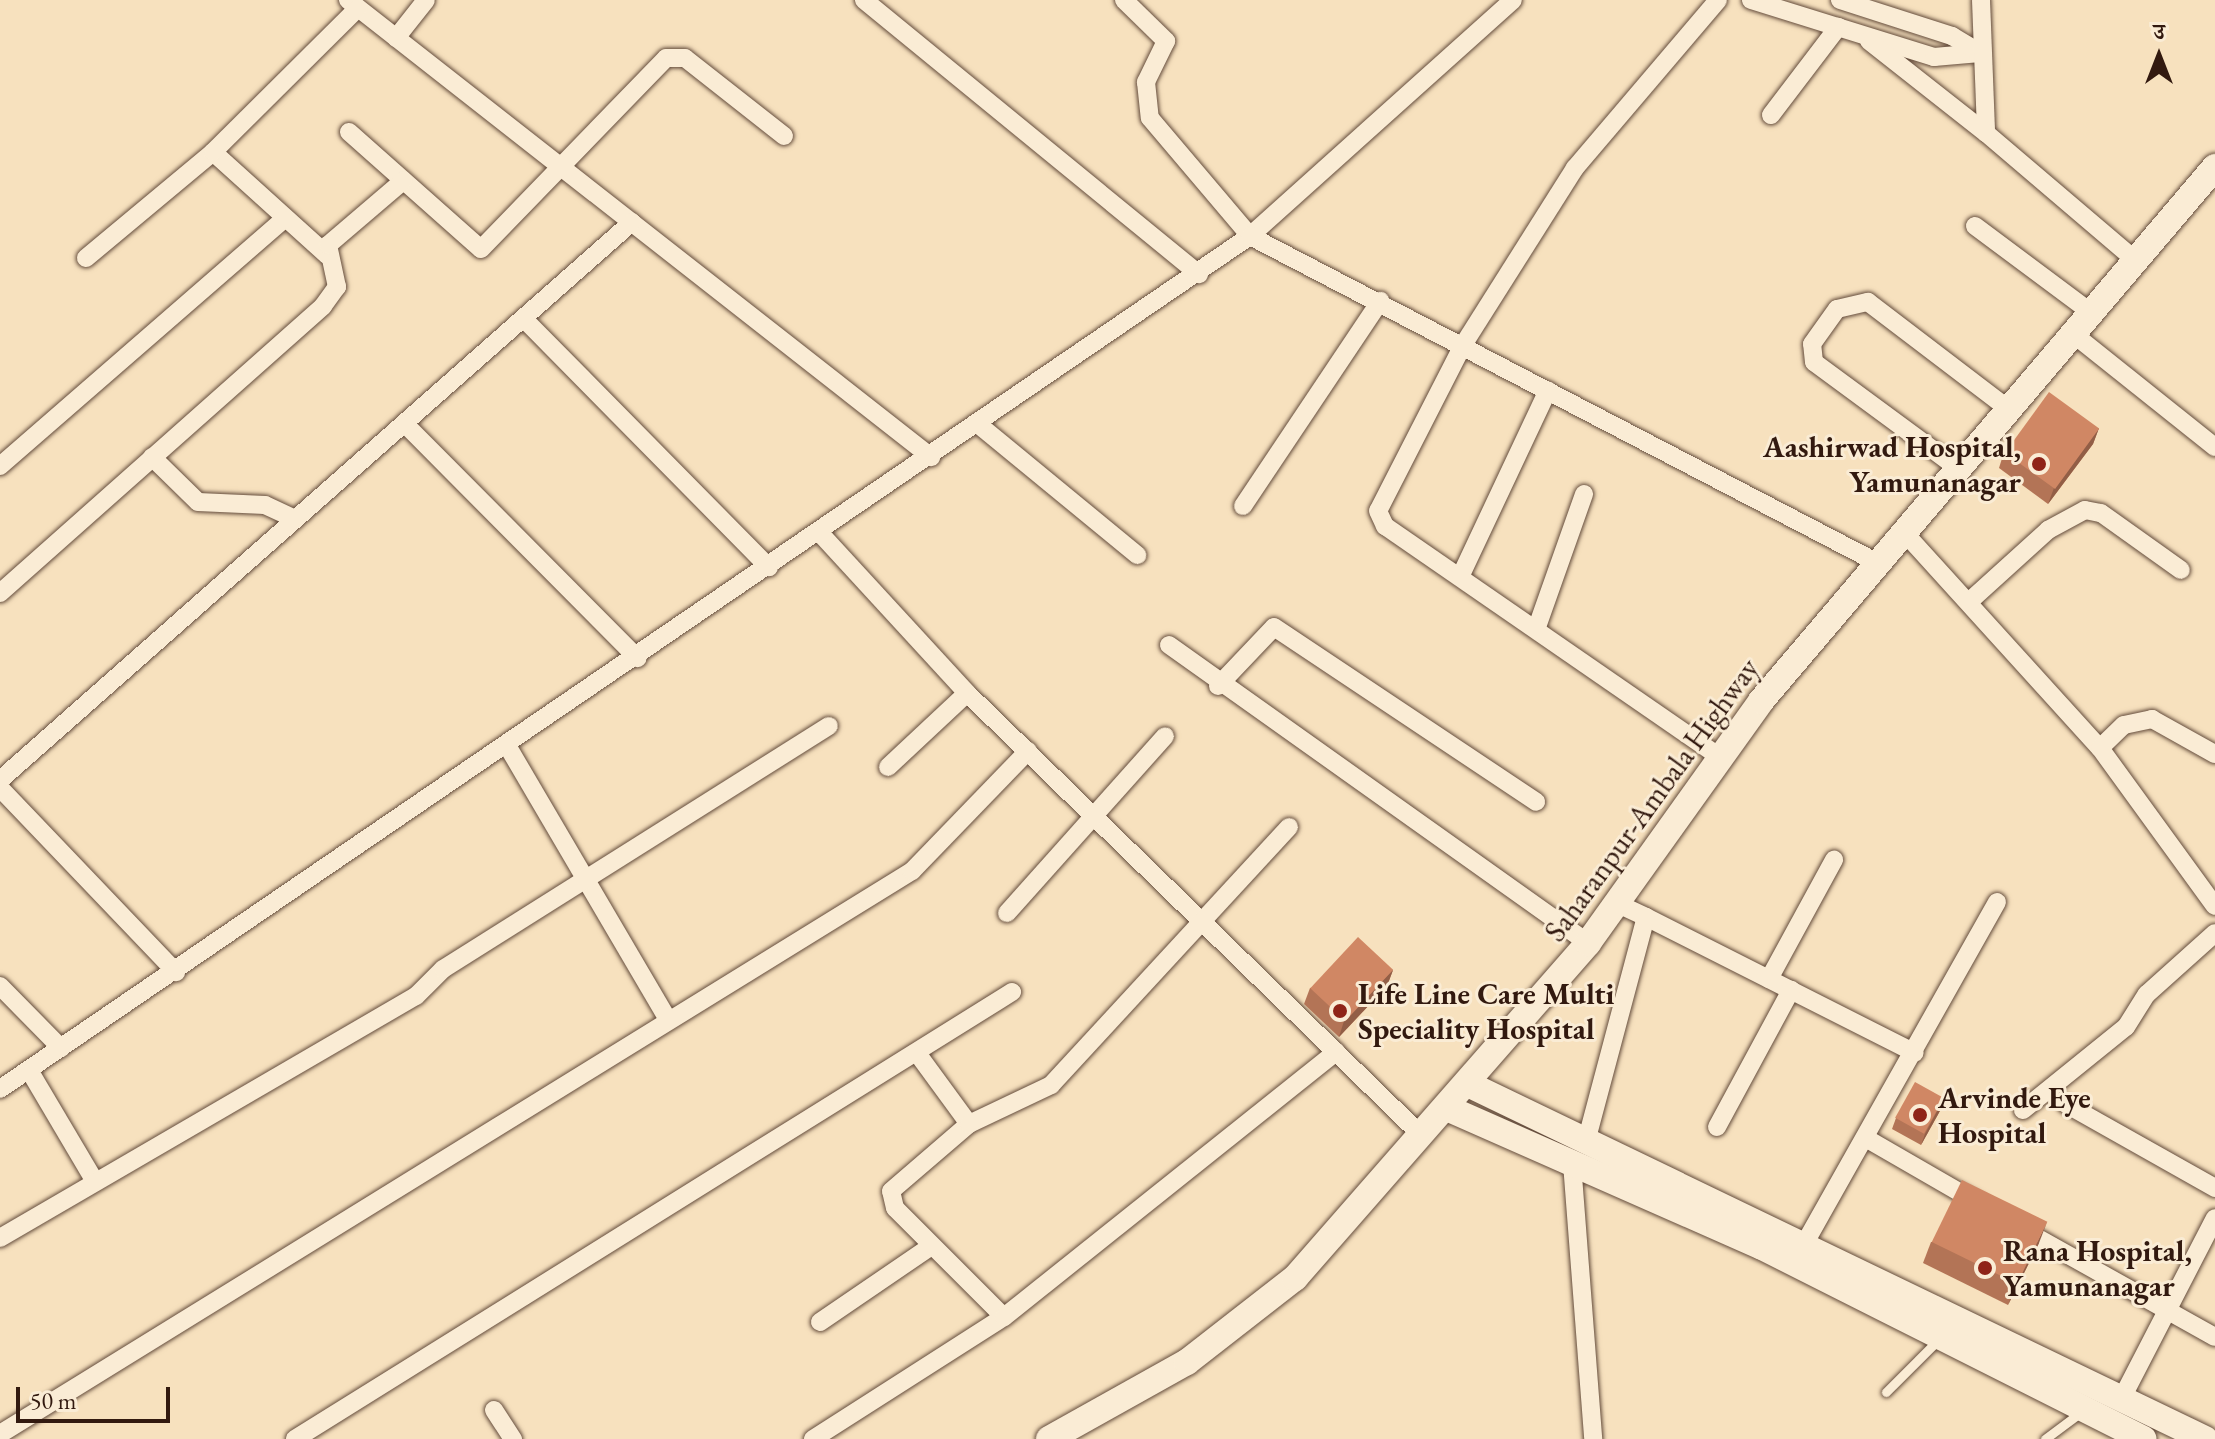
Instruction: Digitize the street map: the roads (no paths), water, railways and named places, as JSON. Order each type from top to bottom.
[{"type":"main road","name":"Saharanpur-Ambala Highway","points":[[1049,1439],[1187,1362],[1243,1322],[1295,1278],[1468,1084],[1620,905],[1721,758],[1876,562],[1955,466],[2215,167]]},
{"type":"main road","points":[[1468,1084],[1579,1153],[2143,1439]]},
{"type":"main road","points":[[1447,1108],[1579,1153],[1806,1241],[2205,1439]]},
{"type":"street","points":[[396,38],[426,0]]},
{"type":"street","points":[[864,0],[1199,274]]},
{"type":"street","points":[[1124,0],[1166,41],[1146,82],[1150,118],[1250,236],[1876,562]]},
{"type":"street","points":[[0,1089],[508,747],[1199,274],[1250,236],[1513,0]]},
{"type":"street","points":[[1718,0],[1604,129],[1463,345],[1378,511],[1385,526],[1537,627],[1721,758]]},
{"type":"street","points":[[1751,0],[1934,57],[1980,53]]},
{"type":"street","points":[[1840,0],[1952,36],[1980,53]]},
{"type":"street","points":[[1981,0],[1980,53],[1986,133]]},
{"type":"street","points":[[86,258],[213,152],[353,4],[931,457]]},
{"type":"street","points":[[1771,115],[1838,27]]},
{"type":"street","points":[[1860,34],[1986,133],[2135,260]]},
{"type":"street","points":[[349,132],[481,249],[666,58],[685,58],[784,136]]},
{"type":"street","points":[[213,152],[283,220],[327,255]]},
{"type":"street","points":[[0,593],[333,295],[327,255],[337,236],[403,181]]},
{"type":"street","points":[[0,466],[283,220]]},
{"type":"street","points":[[0,780],[295,519],[526,321],[632,222]]},
{"type":"street","points":[[1975,226],[2089,311]]},
{"type":"street","points":[[1243,506],[1380,301]]},
{"type":"street","points":[[1955,466],[1814,362],[1812,344],[1837,309],[1868,302],[2006,407]]},
{"type":"street","points":[[526,321],[769,567]]},
{"type":"street","points":[[2072,333],[2215,447]]},
{"type":"street","points":[[1461,575],[1548,390]]},
{"type":"street","points":[[405,424],[637,658]]},
{"type":"street","points":[[979,425],[1137,555]]},
{"type":"street","points":[[152,457],[198,502],[265,505],[295,519]]},
{"type":"street","points":[[1537,627],[1584,494]]},
{"type":"street","points":[[1972,599],[2048,530],[2085,510],[2101,513],[2181,570]]},
{"type":"street","points":[[1902,530],[1972,599],[2100,748],[2215,906]]},
{"type":"street","points":[[819,532],[967,693],[1422,1136]]},
{"type":"street","points":[[1218,686],[1274,627],[1536,802]]},
{"type":"street","points":[[1169,645],[1218,686],[1588,943]]},
{"type":"street","points":[[888,767],[967,693]]},
{"type":"street","points":[[2100,748],[2124,725],[2152,719],[2215,754]]},
{"type":"street","points":[[0,1238],[94,1180],[416,996],[443,969],[829,726]]},
{"type":"street","points":[[1007,913],[1165,736]]},
{"type":"street","points":[[508,747],[668,1020]]},
{"type":"street","points":[[0,1434],[912,871],[1028,751]]},
{"type":"street","points":[[0,788],[176,972]]},
{"type":"street","points":[[1004,1317],[930,1247],[895,1208],[891,1191],[969,1124],[1051,1085],[1289,827]]},
{"type":"street","points":[[1769,979],[1834,860]]},
{"type":"street","points":[[1806,1241],[1869,1140],[1997,902]]},
{"type":"street","points":[[1620,905],[1915,1053]]},
{"type":"street","points":[[1593,1439],[1579,1153],[1646,917]]},
{"type":"street","points":[[2023,1110],[2126,1027],[2147,994],[2215,933]]},
{"type":"street","points":[[0,986],[61,1048]]},
{"type":"street","points":[[1717,1127],[1791,990]]},
{"type":"street","points":[[295,1439],[324,1431],[1012,992]]},
{"type":"street","points":[[813,1439],[1004,1317],[1336,1052]]},
{"type":"street","points":[[917,1053],[969,1124]]},
{"type":"street","points":[[29,1070],[94,1180]]},
{"type":"street","points":[[2066,1104],[2215,1188]]},
{"type":"street","points":[[1869,1140],[2215,1337]]},
{"type":"street","points":[[2123,1396],[2215,1218]]},
{"type":"street","points":[[820,1322],[930,1247]]},
{"type":"street","points":[[494,1410],[513,1439]]},
{"type":"lane","points":[[1886,1392],[1941,1337]]},
{"type":"lane","points":[[2045,1439],[2084,1410]]},
{"type":"place","name":"Aashirwad Hospital, Yamunanagar","points":[[2039,464]]},
{"type":"place","name":"Life Line Care Multi Speciality Hospital","points":[[1340,1011]]},
{"type":"place","name":"Arvinde Eye Hospital","points":[[1920,1115]]},
{"type":"place","name":"Rana Hospital, Yamunanagar","points":[[1985,1268]]}]
